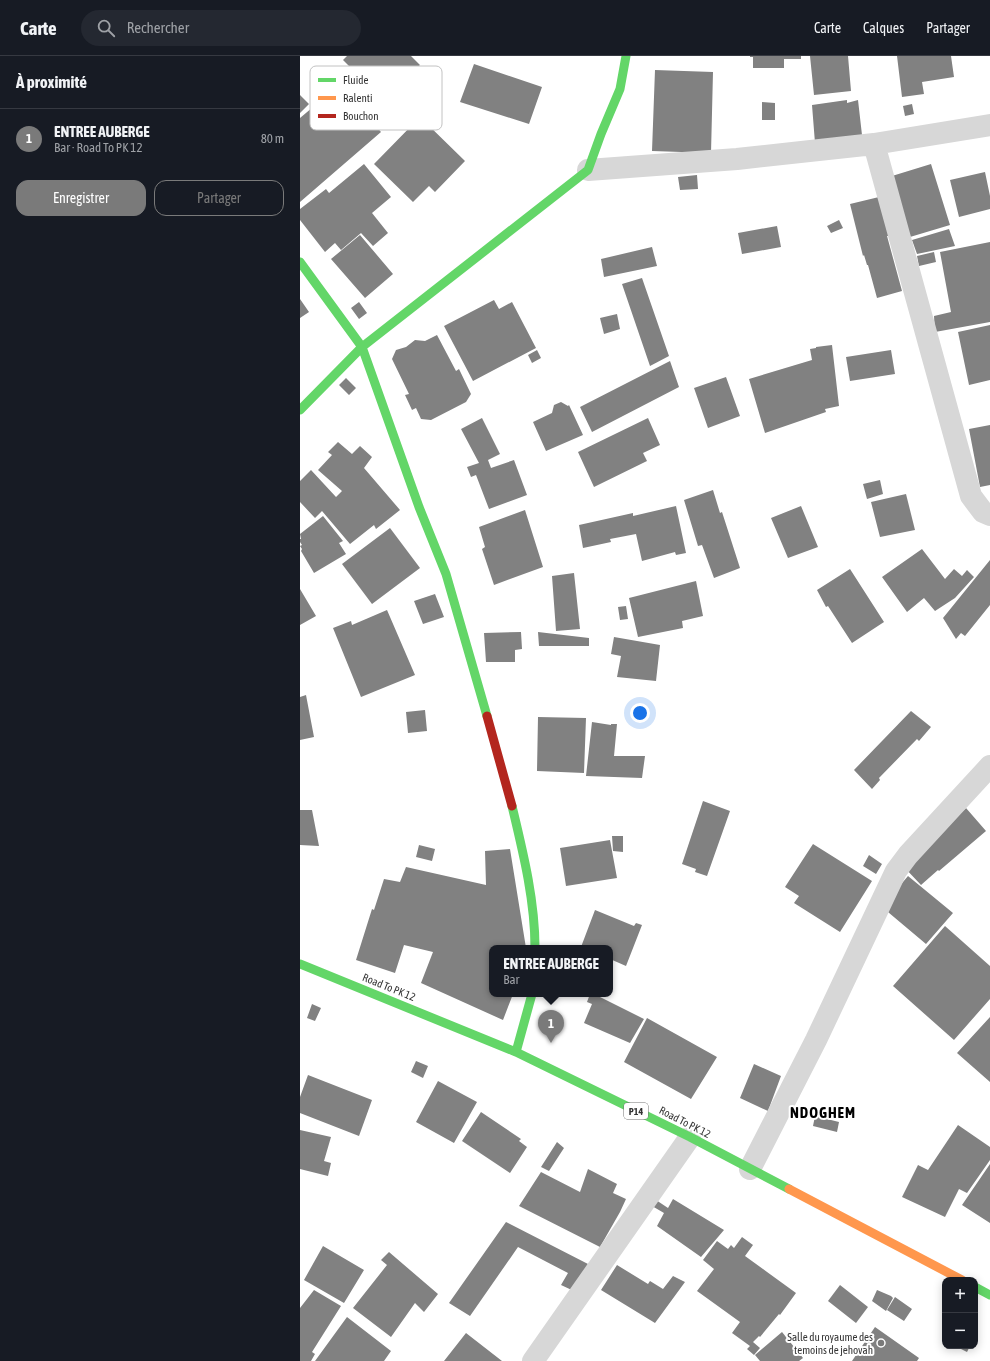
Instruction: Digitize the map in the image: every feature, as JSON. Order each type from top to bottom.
[{"type":"street","points":[[300,410],[362,347],[588,170],[620,88],[626,56]]},
{"type":"street","points":[[588,170],[737,160],[874,144],[990,125]]},
{"type":"street","points":[[874,144],[971,496],[983,512],[990,515]]},
{"type":"street","points":[[300,262],[362,347],[419,507],[446,574],[504,777],[525,862],[535,931],[535,945]]},
{"type":"street","points":[[750,1169],[816,1040],[896,871],[908,855],[990,766]]},
{"type":"street","name":"Road To PK 12","points":[[300,964],[516,1052],[690,1137],[956,1277]]},
{"type":"street","points":[[516,1052],[531,997]]},
{"type":"street","points":[[533,1361],[690,1137]]},
{"type":"street","points":[[978,1289],[990,1295]]},
{"type":"building","points":[[347,56],[411,56],[420,65],[349,66],[343,60]]},
{"type":"building","points":[[750,56],[801,56],[801,59],[784,59],[784,68],[753,68],[753,57]]},
{"type":"building","points":[[810,56],[848,56],[851,91],[814,95]]},
{"type":"building","points":[[897,56],[951,56],[954,77],[922,82],[924,94],[902,97]]},
{"type":"building","points":[[474,64],[542,87],[529,124],[460,102]]},
{"type":"building","points":[[655,70],[713,72],[711,153],[652,151]]},
{"type":"building","points":[[300,95],[309,104],[300,113]]},
{"type":"building","points":[[847,100],[847,103],[858,100],[862,135],[815,143],[812,105]]},
{"type":"building","points":[[762,102],[775,103],[775,120],[762,120]]},
{"type":"building","points":[[912,104],[914,114],[905,116],[903,106]]},
{"type":"building","points":[[310,110],[310,130],[379,130],[381,132],[300,202],[300,118]]},
{"type":"building","points":[[407,130],[433,130],[465,161],[435,192],[429,186],[413,202],[374,164]]},
{"type":"building","points":[[364,164],[391,197],[372,213],[388,233],[373,246],[361,233],[341,250],[335,243],[325,252],[300,220],[300,209],[326,189],[329,193]]},
{"type":"building","points":[[931,164],[950,225],[910,237],[892,176]]},
{"type":"building","points":[[985,172],[990,196],[990,209],[959,217],[950,180]]},
{"type":"building","points":[[697,175],[698,189],[680,190],[678,177]]},
{"type":"building","points":[[879,197],[890,236],[887,236],[902,291],[877,298],[868,265],[864,255],[863,256],[850,204]]},
{"type":"building","points":[[839,220],[843,228],[831,233],[827,226]]},
{"type":"building","points":[[777,226],[781,247],[742,254],[738,233]]},
{"type":"building","points":[[949,229],[955,246],[917,254],[912,240]]},
{"type":"building","points":[[360,235],[393,274],[365,298],[331,259]]},
{"type":"building","points":[[990,242],[990,322],[935,332],[934,316],[951,312],[940,252]]},
{"type":"building","points":[[652,247],[657,266],[604,277],[601,259]]},
{"type":"building","points":[[934,252],[936,262],[919,266],[917,256]]},
{"type":"building","points":[[642,278],[669,356],[650,366],[622,284]]},
{"type":"building","points":[[300,299],[309,312],[300,318]]},
{"type":"building","points":[[494,300],[499,309],[512,302],[536,348],[473,381],[444,326]]},
{"type":"building","points":[[359,302],[367,313],[359,319],[351,308]]},
{"type":"building","points":[[617,314],[620,329],[604,334],[600,318]]},
{"type":"building","points":[[990,325],[990,380],[969,385],[958,332]]},
{"type":"building","points":[[437,335],[456,371],[459,369],[471,394],[466,402],[431,420],[421,419],[416,408],[412,410],[405,395],[409,394],[392,359],[396,350],[406,347],[415,340],[425,341]]},
{"type":"building","points":[[832,345],[839,406],[825,409],[826,412],[765,433],[749,379],[812,360],[810,349]]},
{"type":"building","points":[[537,350],[541,358],[532,363],[528,355]]},
{"type":"building","points":[[891,350],[895,374],[850,381],[846,357]]},
{"type":"building","points":[[670,361],[679,387],[592,432],[580,407]]},
{"type":"building","points":[[726,377],[740,416],[708,428],[694,388]]},
{"type":"building","points":[[346,378],[356,388],[349,395],[339,385]]},
{"type":"building","points":[[561,402],[568,406],[569,405],[583,435],[546,451],[533,422],[552,413],[554,405]]},
{"type":"building","points":[[482,418],[500,454],[488,460],[491,468],[514,460],[527,495],[489,509],[476,475],[471,477],[467,467],[479,463],[461,429]]},
{"type":"building","points":[[648,418],[660,445],[643,453],[647,461],[594,487],[578,452]]},
{"type":"building","points":[[990,425],[990,485],[980,487],[969,429]]},
{"type":"building","points":[[338,442],[352,454],[360,446],[372,457],[364,468],[400,510],[376,529],[374,525],[350,544],[322,511],[315,518],[300,502],[300,481],[311,470],[336,497],[342,491],[318,470],[332,455],[328,452]]},
{"type":"building","points":[[880,480],[883,494],[867,499],[863,484]]},
{"type":"building","points":[[713,490],[720,513],[722,512],[740,568],[714,578],[702,545],[698,546],[684,500]]},
{"type":"building","points":[[906,494],[915,530],[880,537],[871,502]]},
{"type":"building","points":[[676,506],[686,553],[676,555],[675,552],[642,561],[636,534],[610,539],[611,542],[583,548],[579,525],[633,513],[633,516]]},
{"type":"building","points":[[801,506],[818,547],[788,558],[771,518]]},
{"type":"building","points":[[525,510],[543,567],[494,585],[482,549],[485,547],[479,527]]},
{"type":"building","points":[[323,516],[343,541],[339,543],[346,554],[314,573],[301,551],[302,549],[300,546],[302,545],[300,542],[300,534]]},
{"type":"building","points":[[390,528],[420,568],[372,604],[342,564]]},
{"type":"building","points":[[922,549],[945,579],[954,569],[962,576],[967,570],[974,577],[955,598],[935,611],[924,598],[907,612],[882,577]]},
{"type":"building","points":[[990,560],[990,605],[965,636],[961,633],[956,639],[943,618]]},
{"type":"building","points":[[850,569],[884,622],[852,643],[828,606],[826,607],[817,590]]},
{"type":"building","points":[[574,573],[580,629],[556,631],[552,576]]},
{"type":"building","points":[[696,581],[703,616],[682,621],[683,628],[638,637],[629,598]]},
{"type":"building","points":[[300,589],[316,616],[300,625]]},
{"type":"building","points":[[435,594],[444,617],[423,624],[414,601]]},
{"type":"building","points":[[626,606],[628,619],[620,620],[618,607]]},
{"type":"building","points":[[387,610],[415,675],[361,697],[333,628],[351,621],[352,625]]},
{"type":"building","points":[[521,632],[522,649],[515,650],[515,662],[486,662],[484,633]]},
{"type":"building","points":[[538,632],[589,638],[589,646],[539,646]]},
{"type":"building","points":[[614,637],[660,645],[656,681],[617,677],[621,656],[611,654]]},
{"type":"building","points":[[306,695],[314,737],[300,740],[300,697]]},
{"type":"building","points":[[425,710],[427,731],[408,733],[406,712]]},
{"type":"building","points":[[911,711],[931,727],[919,741],[917,739],[879,778],[880,780],[872,789],[854,770]]},
{"type":"building","points":[[538,717],[586,718],[584,773],[537,771]]},
{"type":"building","points":[[592,722],[611,725],[617,724],[614,756],[645,756],[642,778],[586,776]]},
{"type":"building","points":[[703,801],[730,811],[707,876],[695,872],[696,869],[682,864]]},
{"type":"building","points":[[966,808],[986,831],[921,885],[903,866]]},
{"type":"building","points":[[300,810],[312,810],[319,846],[300,845]]},
{"type":"building","points":[[612,836],[623,836],[623,852],[613,851]]},
{"type":"building","points":[[610,840],[617,878],[566,886],[560,848]]},
{"type":"building","points":[[813,844],[872,881],[840,932],[794,903],[799,896],[785,887]]},
{"type":"building","points":[[419,845],[435,849],[432,861],[416,857]]},
{"type":"building","points":[[510,849],[526,945],[489,945],[489,997],[512,997],[503,1020],[421,983],[433,952],[404,945],[395,973],[356,960],[372,909],[374,910],[384,879],[400,882],[406,867],[486,885],[485,851]]},
{"type":"building","points":[[869,855],[882,864],[876,874],[863,866]]},
{"type":"building","points":[[908,876],[953,913],[926,944],[882,907]]},
{"type":"building","points":[[595,910],[634,926],[636,923],[642,925],[626,966],[613,960],[613,945],[582,945]]},
{"type":"building","points":[[945,926],[990,966],[990,999],[954,1040],[893,986]]},
{"type":"building","points":[[589,997],[600,997],[644,1019],[630,1043],[584,1023],[592,1004],[587,1002]]},
{"type":"building","points":[[312,1004],[321,1008],[315,1021],[307,1018]]},
{"type":"building","points":[[990,1017],[990,1082],[957,1053]]},
{"type":"building","points":[[647,1018],[717,1057],[691,1099],[624,1062]]},
{"type":"building","points":[[416,1061],[428,1066],[423,1078],[411,1072]]},
{"type":"building","points":[[754,1064],[781,1076],[768,1111],[740,1098]]},
{"type":"building","points":[[308,1075],[372,1100],[359,1136],[300,1113],[300,1097]]},
{"type":"building","points":[[438,1081],[477,1102],[454,1143],[416,1122]]},
{"type":"building","points":[[481,1112],[521,1139],[519,1141],[527,1147],[510,1173],[462,1141]]},
{"type":"building","points":[[815,1116],[839,1122],[837,1132],[813,1126]]},
{"type":"building","points":[[958,1125],[990,1147],[990,1160],[967,1193],[959,1189],[945,1217],[902,1197],[918,1165],[928,1170]]},
{"type":"building","points":[[300,1130],[331,1137],[324,1161],[331,1163],[328,1176],[300,1169]]},
{"type":"building","points":[[557,1142],[564,1148],[549,1171],[541,1167]]},
{"type":"building","points":[[990,1164],[990,1223],[962,1205]]},
{"type":"building","points":[[588,1169],[617,1184],[613,1193],[626,1199],[600,1247],[519,1206],[541,1172],[580,1192]]},
{"type":"building","points":[[673,1199],[724,1230],[701,1257],[657,1226],[664,1213],[652,1206],[656,1200],[668,1208]]},
{"type":"building","points":[[506,1222],[588,1264],[576,1292],[561,1285],[568,1273],[518,1247],[470,1316],[449,1303]]},
{"type":"building","points":[[742,1237],[753,1245],[745,1256],[796,1293],[780,1315],[779,1314],[760,1337],[759,1336],[753,1342],[760,1348],[754,1355],[747,1349],[750,1346],[732,1333],[740,1322],[697,1291],[714,1269],[703,1260],[717,1241],[728,1249],[731,1245],[734,1248]]},
{"type":"building","points":[[323,1246],[364,1270],[344,1303],[304,1280]]},
{"type":"building","points":[[389,1252],[438,1294],[424,1312],[415,1303],[391,1337],[353,1308],[387,1265],[381,1260]]},
{"type":"building","points":[[617,1265],[648,1284],[650,1281],[663,1289],[673,1276],[685,1282],[655,1323],[601,1290]]},
{"type":"building","points":[[840,1285],[868,1307],[856,1323],[828,1301]]},
{"type":"building","points":[[314,1290],[341,1306],[312,1352],[315,1354],[311,1361],[300,1361],[300,1308]]},
{"type":"building","points":[[877,1290],[893,1298],[886,1311],[872,1301]]},
{"type":"building","points":[[895,1297],[912,1309],[904,1321],[887,1310]]},
{"type":"building","points":[[347,1317],[391,1351],[384,1361],[315,1361]]},
{"type":"building","name":"Salle du royaume des temoins de jehovah","points":[[875,1327],[919,1358],[917,1361],[852,1361]]},
{"type":"building","points":[[782,1332],[803,1358],[799,1361],[760,1361],[755,1355]]},
{"type":"building","points":[[466,1333],[502,1361],[444,1361]]},
{"type":"building","points":[[961,1349],[968,1349],[967,1352]]},
{"type":"traffic: fast","points":[[300,410],[362,347],[588,170],[620,89],[626,56]]},
{"type":"traffic: fast","points":[[300,262],[362,347],[419,507],[446,574],[487,716]]},
{"type":"traffic: fast","points":[[512,806],[531,894],[535,945]]},
{"type":"traffic: fast","points":[[300,964],[516,1052],[690,1137],[789,1189]]},
{"type":"traffic: fast","points":[[516,1052],[531,997]]},
{"type":"traffic: fast","points":[[978,1289],[990,1295]]},
{"type":"traffic: slow","points":[[789,1189],[956,1277]]},
{"type":"traffic: jam","points":[[487,716],[512,806]]},
{"type":"place","name":"ENTREE AUBERGE","points":[[551,1043]]},
{"type":"place","name":"Salle du royaume des temoins de jehovah","points":[[881,1343]]},
{"type":"district","name":"NDOGHEM","points":[[823,1112]]}]
